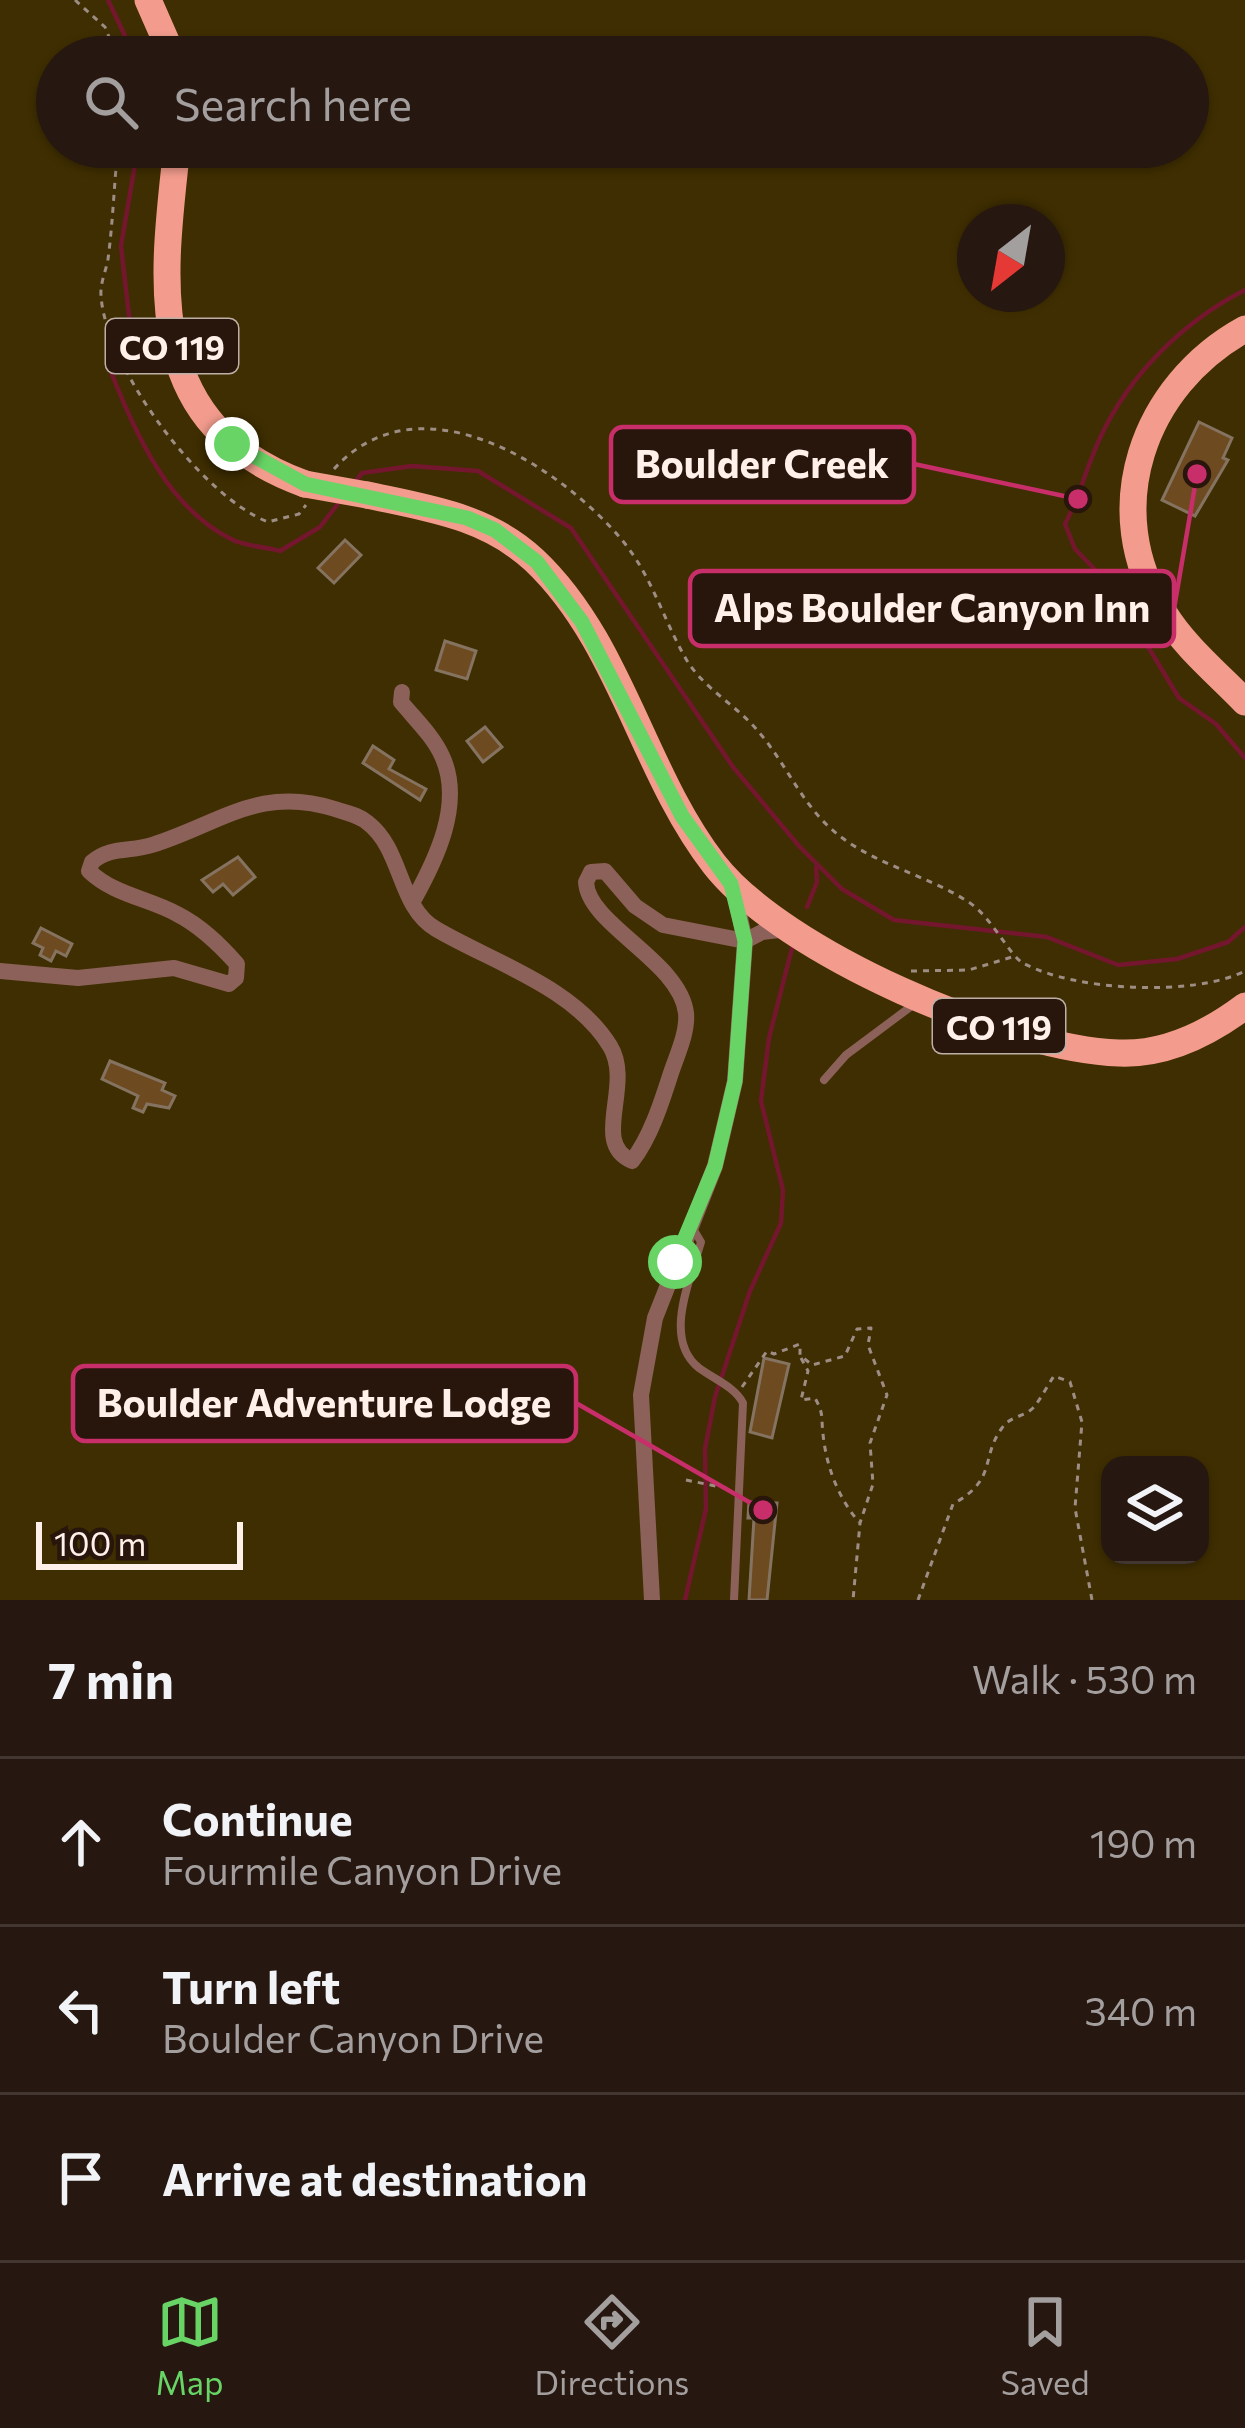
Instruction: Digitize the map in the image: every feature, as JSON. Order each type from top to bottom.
[{"type":"main road","points":[[148,0],[164,36]]},
{"type":"main road","name":"CO 119","points":[[175,168],[165,308],[176,363],[192,396],[232,444],[305,484],[467,518],[495,530],[537,562],[582,622],[682,816],[731,884],[788,929],[867,975],[924,984],[1072,1048],[1123,1054],[1191,1039],[1245,1006]]},
{"type":"main road","points":[[1245,329],[1190,368],[1163,400],[1143,440],[1134,515],[1147,581],[1161,610],[1245,702]]},
{"type":"street","points":[[402,692],[401,703],[441,752],[448,773],[445,834],[413,901]]},
{"type":"street","points":[[0,971],[78,978],[174,968],[229,984],[236,978],[237,964],[218,942],[177,914],[102,884],[89,871],[101,854],[133,851],[276,799],[295,797],[369,823],[393,853],[413,901],[438,931],[505,962],[598,1029],[621,1074],[610,1137],[615,1150],[632,1161],[665,1090],[687,1016],[682,999],[658,966],[592,899],[586,882],[591,872],[605,871],[635,906],[663,925],[745,941],[762,932],[788,929]]},
{"type":"street","points":[[652,1600],[641,1395],[655,1318],[728,1119],[745,941],[731,884]]},
{"type":"lane","points":[[824,1080],[924,984]]},
{"type":"lane","points":[[690,1226],[700,1242],[680,1331],[692,1362],[733,1390],[743,1403],[734,1600]]},
{"type":"path","points":[[75,0],[109,36]]},
{"type":"path","points":[[115,168],[100,291],[130,373],[182,452]]},
{"type":"path","points":[[991,920],[1011,944],[1013,956]]},
{"type":"path","points":[[924,984],[997,965],[1013,956]]},
{"type":"path","points":[[1013,956],[1058,974],[1118,985],[1211,984],[1245,971]]},
{"type":"path","points":[[800,1355],[812,1365],[845,1356],[857,1329],[871,1328],[868,1345],[887,1395],[870,1443],[873,1484],[860,1523],[853,1600]]},
{"type":"path","points":[[733,1390],[766,1351],[774,1354],[800,1344],[808,1371],[801,1400],[815,1398],[826,1415],[823,1434],[832,1478],[860,1523]]},
{"type":"path","points":[[918,1600],[953,1504],[976,1492],[996,1450],[997,1434],[1009,1420],[1032,1410],[1054,1376],[1070,1382],[1082,1421],[1075,1508],[1092,1600]]},
{"type":"path","points":[[686,1480],[722,1488]]},
{"type":"shaded area","points":[[0,0],[1245,0],[1245,1600],[0,1600]]},
{"type":"building","points":[[1199,422],[1232,438],[1223,458],[1228,460],[1195,516],[1162,500]]},
{"type":"building","points":[[345,540],[361,555],[334,583],[318,568]]},
{"type":"building","points":[[445,641],[476,651],[467,679],[436,670]]},
{"type":"building","points":[[485,727],[502,747],[483,762],[467,741]]},
{"type":"building","points":[[373,746],[394,760],[389,769],[426,789],[420,800],[363,763]]},
{"type":"building","points":[[238,857],[255,877],[233,895],[223,884],[213,892],[202,880]]},
{"type":"building","points":[[41,928],[72,944],[66,956],[56,951],[51,961],[40,955],[43,948],[33,943]]},
{"type":"building","points":[[110,1061],[165,1083],[162,1090],[175,1096],[169,1108],[147,1104],[143,1112],[133,1108],[138,1096],[102,1079]]},
{"type":"building","points":[[764,1358],[789,1364],[772,1438],[750,1432]]},
{"type":"building","points":[[749,1502],[777,1503],[767,1600],[749,1600],[754,1518],[748,1518]]},
{"type":"waterway","points":[[108,0],[125,36]]},
{"type":"waterway","points":[[134,168],[121,246],[131,333],[111,372],[157,468],[172,490],[210,526],[244,544],[280,551],[320,527],[340,501]]},
{"type":"waterway","points":[[1245,290],[1180,333],[1127,391],[1101,436],[1065,524],[1075,549],[1112,587],[1179,698],[1216,724],[1245,758]]},
{"type":"waterway","points":[[355,482],[362,473],[412,466],[478,471],[571,528],[733,767],[842,889],[894,920],[1047,937],[1118,965],[1177,959],[1228,942],[1245,927]]},
{"type":"waterway","points":[[807,907],[817,882],[816,867]]},
{"type":"waterway","points":[[685,1600],[706,1509],[705,1449],[715,1397],[750,1291],[781,1223],[783,1190],[761,1101],[769,1038],[792,948]]},
{"type":"place","name":"Alps Boulder Canyon Inn","points":[[1197,474]]},
{"type":"place","name":"Boulder Creek","points":[[1078,499]]},
{"type":"place","name":"Boulder Adventure Lodge","points":[[763,1510]]},
{"type":"route","points":[[232,444],[257,463],[305,484],[467,518],[495,530],[537,562],[582,622],[682,816],[731,884],[745,941],[735,1081],[715,1166],[675,1262]]}]
